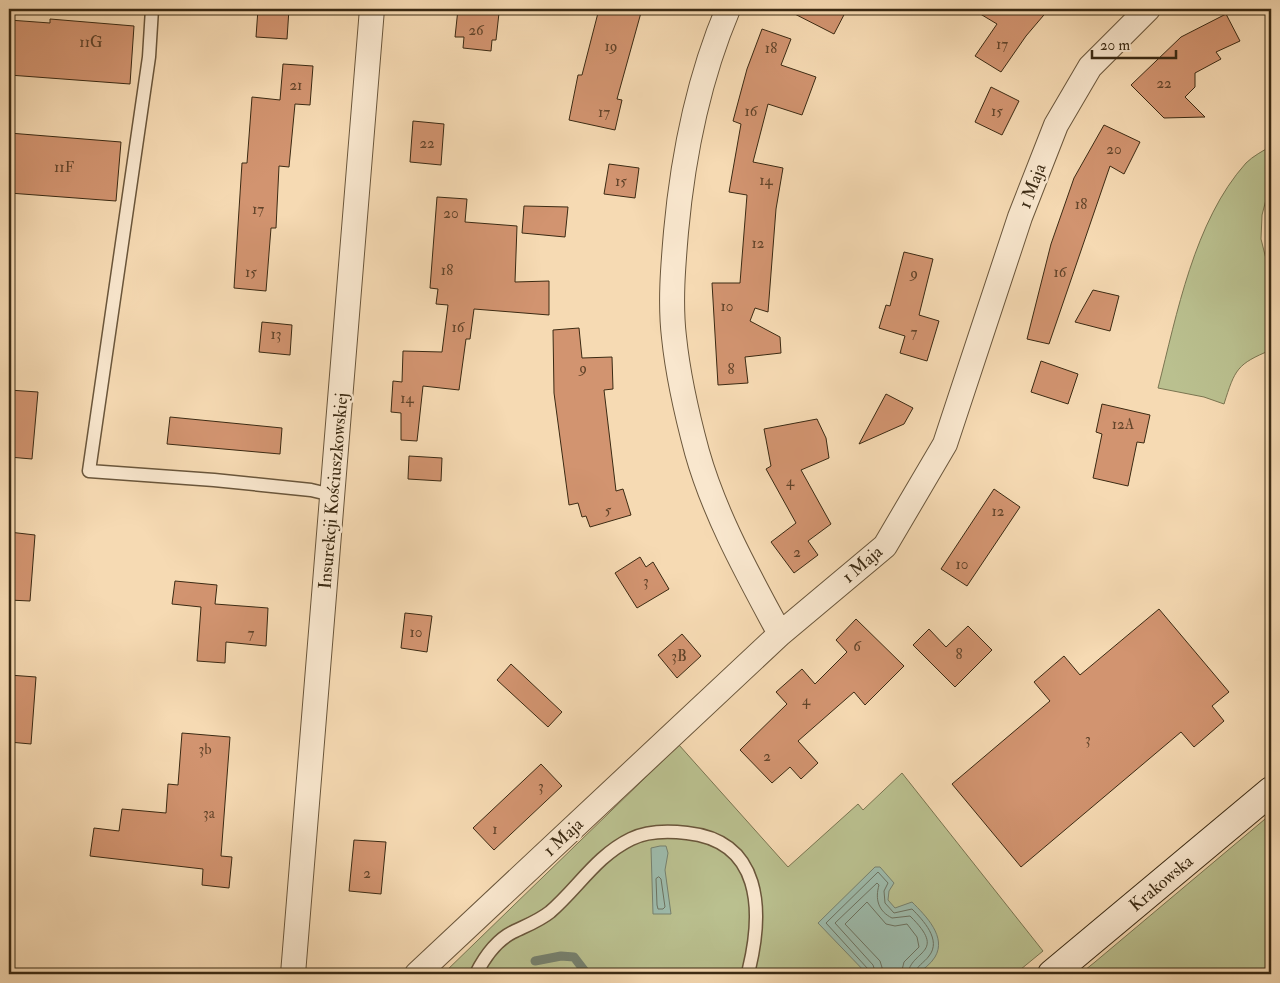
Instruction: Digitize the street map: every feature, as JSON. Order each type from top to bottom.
[{"type":"street","name":"Insurekcji Kościuszkowskiej","points":[[293,974],[372,9]]},
{"type":"street","points":[[728,9],[697,98],[680,188],[672,272],[674,337],[698,453],[718,509],[741,560],[780,634]]},
{"type":"street","name":"1 Maja","points":[[417,974],[780,634],[885,546],[945,444],[1020,217],[1056,125],[1090,67],[1148,9]]},
{"type":"street","name":"Krakowska","points":[[1052,974],[1271,791]]},
{"type":"lane","points":[[152,9],[148,57],[89,471],[214,480],[312,490],[332,495]]},
{"type":"lane","points":[[476,974],[490,951],[510,933],[549,912],[595,864],[613,849],[633,838],[676,832],[716,840],[742,862],[753,882],[757,909],[749,969]]},
{"type":"green space","points":[[1271,146],[1271,193],[1268,192],[1262,215],[1261,239],[1271,279],[1271,350],[1251,359],[1239,369],[1231,383],[1224,404],[1204,397],[1158,388],[1180,300],[1200,240],[1213,212],[1228,186],[1246,163]]},
{"type":"green space","points":[[679,745],[788,867],[858,804],[863,810],[902,773],[1043,951],[1015,974],[443,974]]},
{"type":"green space","points":[[1271,814],[1271,974],[1080,974],[1095,962]]},
{"type":"water","points":[[666,846],[668,853],[665,870],[671,914],[653,914],[651,848]]},
{"type":"water","points":[[875,867],[880,867],[894,883],[889,891],[888,900],[895,908],[912,902],[929,920],[937,934],[938,949],[935,957],[918,974],[867,974],[818,923]]},
{"type":"building","points":[[258,9],[289,9],[287,39],[256,37]]},
{"type":"building","points":[[458,9],[499,13],[496,40],[492,40],[491,51],[463,48],[464,37],[455,37]]},
{"type":"building","points":[[599,9],[642,9],[617,99],[622,100],[615,130],[569,120],[578,75],[582,75]]},
{"type":"building","points":[[785,9],[847,9],[834,34]]},
{"type":"building","points":[[972,9],[1049,9],[1026,36],[1001,72],[975,56],[997,24]]},
{"type":"building","points":[[1226,14],[1240,41],[1216,52],[1221,59],[1195,73],[1195,87],[1185,97],[1205,117],[1164,118],[1131,85],[1181,37]]},
{"type":"building","points":[[50,19],[134,26],[130,84],[9,75],[9,20],[50,23]]},
{"type":"building","points":[[762,29],[791,39],[781,65],[816,77],[802,115],[768,104],[753,162],[783,168],[776,209],[768,312],[755,308],[750,321],[780,337],[781,353],[745,357],[748,383],[718,385],[712,283],[740,283],[747,195],[729,192],[741,124],[733,121],[747,69]]},
{"type":"building","points":[[283,64],[313,66],[310,105],[295,104],[289,167],[279,166],[276,228],[271,228],[266,291],[234,288],[242,163],[247,163],[252,97],[280,100]]},
{"type":"building","points":[[991,87],[1019,101],[1002,135],[975,122]]},
{"type":"building","points":[[413,121],[444,124],[441,165],[410,162]]},
{"type":"building","points":[[1104,125],[1140,142],[1124,174],[1110,166],[1049,344],[1027,339],[1051,244],[1074,178]]},
{"type":"building","points":[[9,133],[121,142],[116,201],[9,193]]},
{"type":"building","points":[[609,164],[639,168],[635,198],[604,194]]},
{"type":"building","points":[[437,197],[467,199],[465,222],[517,226],[515,282],[549,281],[549,315],[474,309],[470,339],[466,339],[459,390],[423,386],[417,441],[401,440],[401,413],[391,412],[393,381],[402,382],[403,351],[442,352],[448,305],[436,304],[438,289],[430,288]]},
{"type":"building","points":[[524,206],[568,207],[565,237],[522,233]]},
{"type":"building","points":[[904,252],[933,259],[919,315],[939,321],[927,361],[900,353],[905,336],[879,328],[886,305],[890,306]]},
{"type":"building","points":[[1093,290],[1119,296],[1110,331],[1075,322]]},
{"type":"building","points":[[262,322],[292,325],[290,355],[259,352]]},
{"type":"building","points":[[579,328],[582,358],[612,357],[613,389],[604,390],[616,491],[623,489],[631,515],[590,527],[586,516],[582,517],[578,503],[569,505],[554,393],[553,330]]},
{"type":"building","points":[[1041,361],[1078,374],[1068,404],[1031,392]]},
{"type":"building","points":[[9,390],[38,392],[32,459],[9,457]]},
{"type":"building","points":[[886,394],[913,408],[904,424],[859,444]]},
{"type":"building","points":[[1102,404],[1150,415],[1144,443],[1137,442],[1128,486],[1093,478],[1102,434],[1096,432]]},
{"type":"building","points":[[170,417],[282,428],[280,454],[167,444]]},
{"type":"building","points":[[817,419],[826,438],[829,458],[801,470],[831,524],[808,541],[818,555],[794,573],[771,542],[796,523],[766,469],[771,466],[764,429]]},
{"type":"building","points":[[409,456],[442,458],[441,481],[408,479]]},
{"type":"building","points":[[994,489],[1020,507],[967,586],[941,569]]},
{"type":"building","points":[[9,532],[35,535],[30,601],[9,600]]},
{"type":"building","points":[[640,557],[646,567],[653,562],[669,589],[637,608],[615,573]]},
{"type":"building","points":[[175,581],[217,585],[215,604],[268,608],[266,646],[226,642],[225,663],[197,661],[201,607],[172,604]]},
{"type":"building","points":[[1159,609],[1229,692],[1212,706],[1224,721],[1194,747],[1181,732],[1021,867],[952,784],[1050,701],[1034,682],[1064,656],[1080,675]]},
{"type":"building","points":[[405,613],[432,616],[427,652],[401,648]]},
{"type":"building","points":[[856,619],[904,666],[865,705],[854,692],[798,741],[818,763],[801,779],[790,767],[772,783],[740,750],[787,704],[776,692],[802,669],[815,684],[847,652],[836,640]]},
{"type":"building","points":[[968,626],[992,650],[955,687],[913,645],[929,629],[946,647]]},
{"type":"building","points":[[682,634],[701,656],[677,678],[658,655]]},
{"type":"building","points":[[511,664],[562,712],[548,727],[497,680]]},
{"type":"building","points":[[9,675],[36,677],[31,744],[9,742]]},
{"type":"building","points":[[182,733],[230,737],[221,856],[232,857],[229,888],[202,885],[203,869],[90,856],[94,828],[119,831],[122,809],[166,813],[168,784],[178,785]]},
{"type":"building","points":[[541,764],[562,786],[494,850],[473,828]]},
{"type":"building","points":[[354,840],[386,842],[381,894],[349,891]]},
{"type":"waterway","points":[[535,961],[561,956],[574,957],[587,974]]}]
